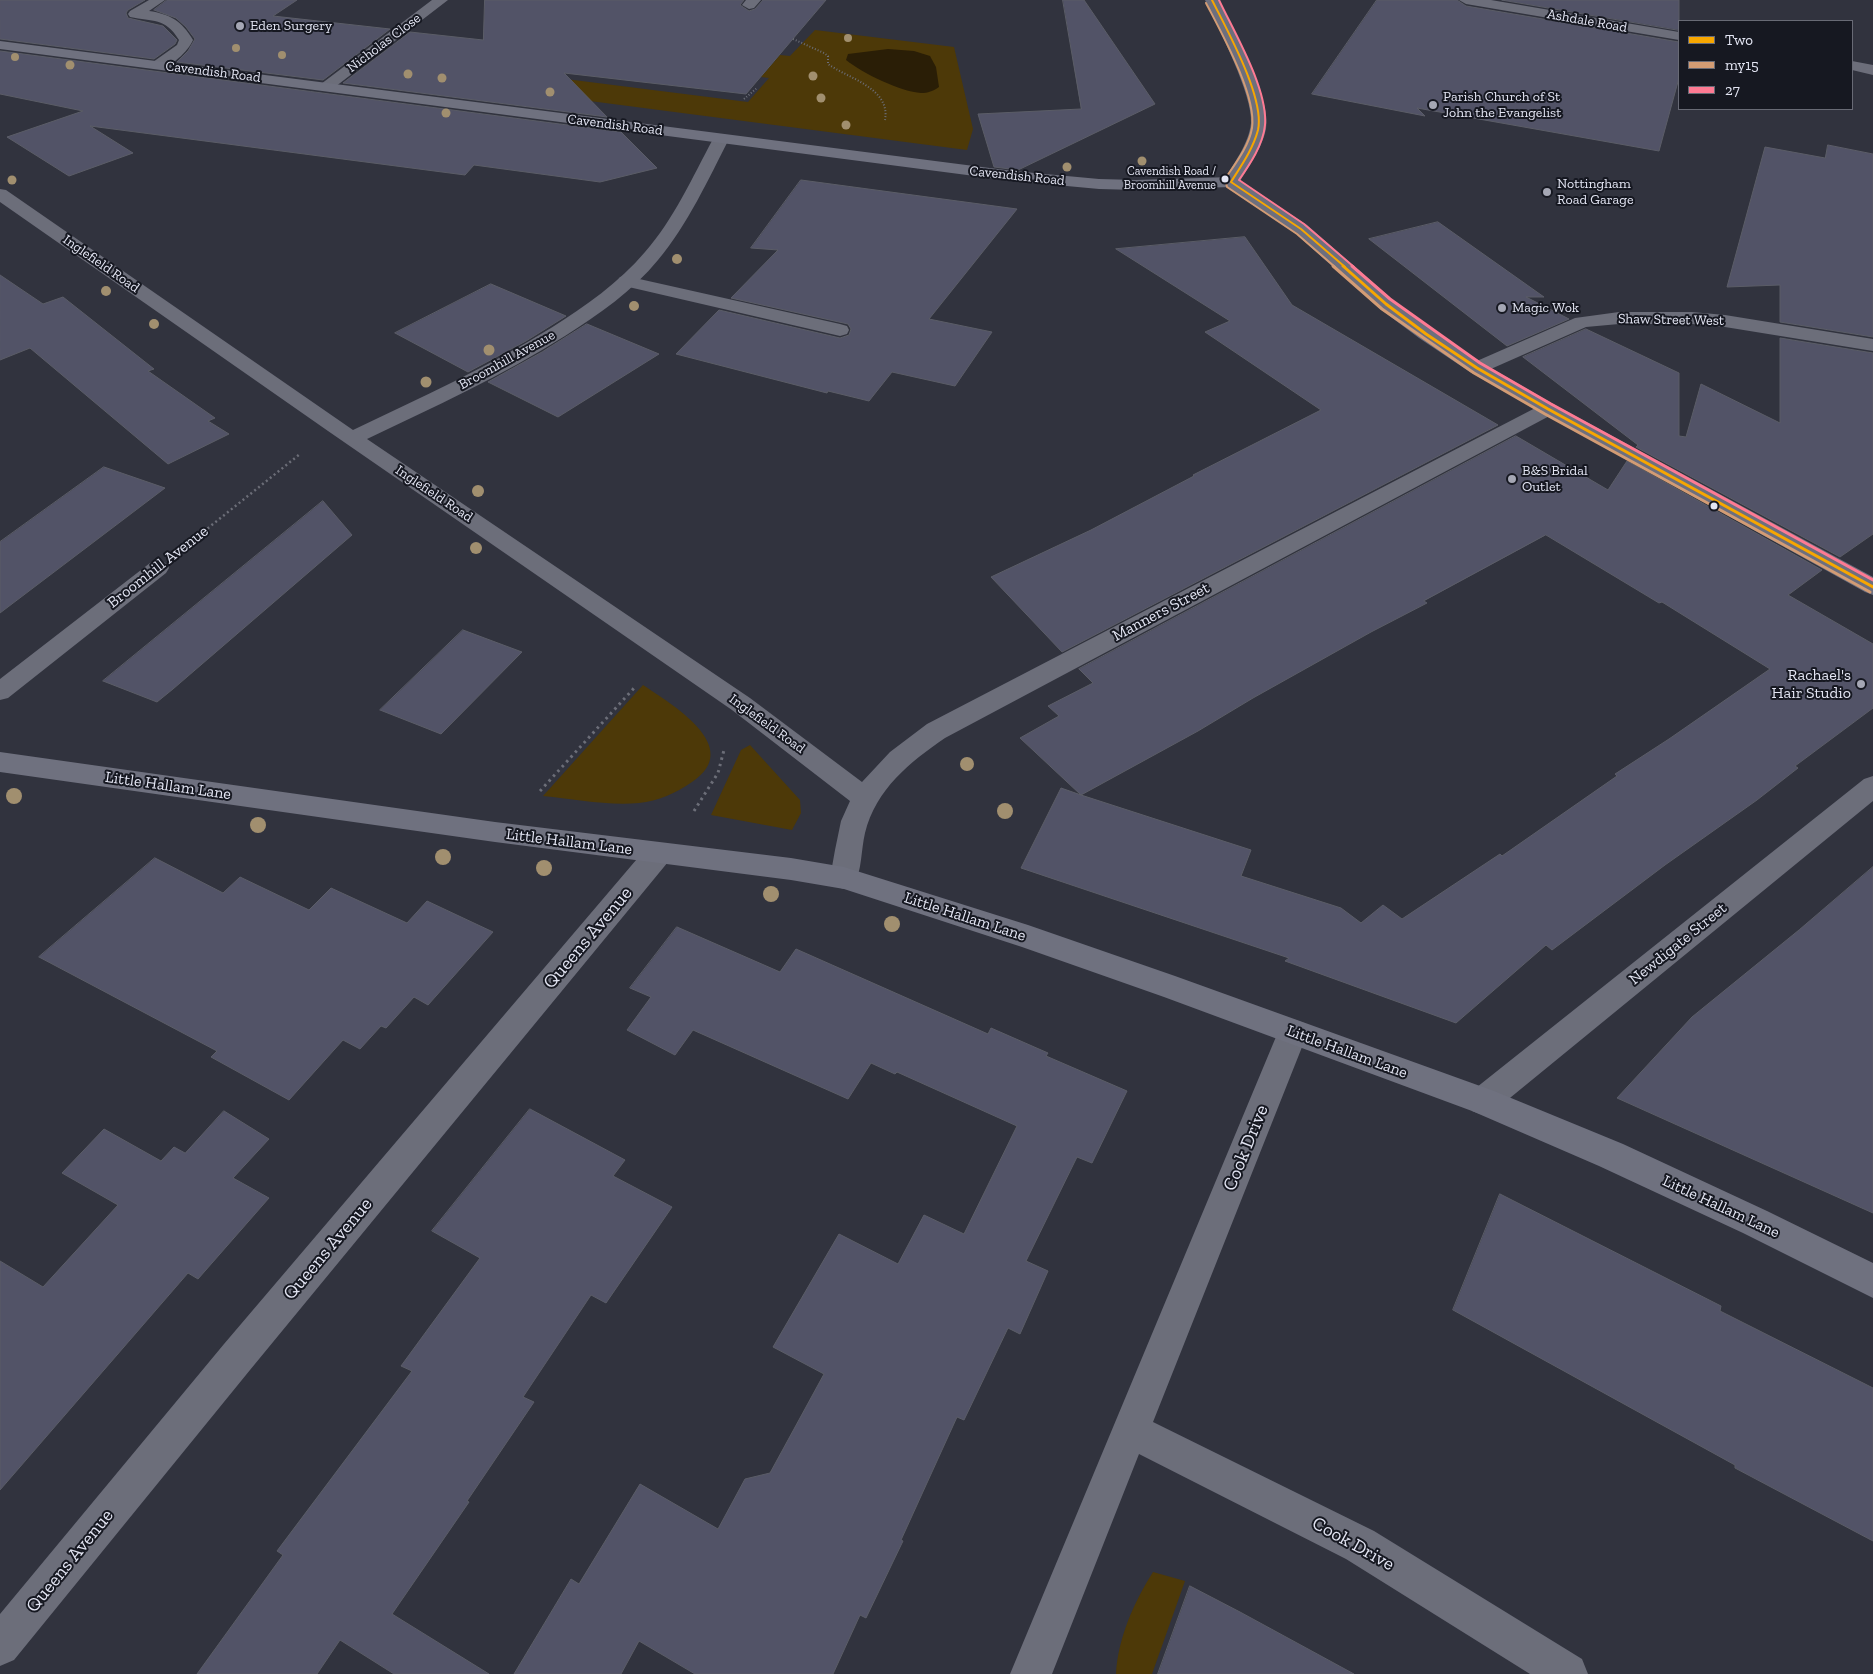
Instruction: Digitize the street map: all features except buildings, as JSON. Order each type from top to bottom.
[{"type":"main road","points":[[1212,0],[1246,77],[1258,110],[1260,122],[1255,137],[1231,182],[1301,229],[1379,298],[1426,334],[1477,368],[1548,409],[1873,587]]},
{"type":"street","name":"Nicholas Close","points":[[326,87],[441,0]]},
{"type":"street","name":"Ashdale Road","points":[[1466,0],[1678,36]]},
{"type":"street","name":"Cavendish Road","points":[[0,45],[1003,175],[1099,184],[1151,185],[1231,182]]},
{"type":"street","points":[[1853,66],[1873,70]]},
{"type":"street","name":"Broomhill Avenue","points":[[352,438],[514,359],[584,315],[626,281],[651,257],[664,240],[721,139]]},
{"type":"street","name":"Inglefield Road","points":[[0,194],[352,438],[733,698],[865,798]]},
{"type":"street","name":"Shaw Street West","points":[[1477,368],[1582,322],[1643,318],[1725,321],[1873,345]]},
{"type":"street","name":"Manners Street","points":[[844,878],[855,820],[865,798],[876,781],[895,762],[936,731],[1548,409]]},
{"type":"street","name":"Little Hallam Lane","points":[[0,762],[658,854],[791,869],[844,878],[1028,937],[1175,988],[1483,1101],[1611,1155],[1755,1222],[1873,1281]]},
{"type":"street","name":"Newdigate Street","points":[[1483,1101],[1873,786]]},
{"type":"street","name":"Queens Avenue","points":[[0,1646],[237,1357],[658,854]]},
{"type":"street","name":"Cook Drive","points":[[1031,1674],[1293,1032]]},
{"type":"street","name":"Cook Drive","points":[[1130,1430],[1360,1545],[1567,1674]]},
{"type":"lane","points":[[158,0],[135,14],[167,18],[179,27],[186,40],[183,47],[158,65]]},
{"type":"lane","points":[[626,281],[840,330]]},
{"type":"lane","name":"Broomhill Avenue","points":[[0,692],[158,568]]},
{"type":"path","points":[[793,39],[821,49],[828,56],[828,64],[838,72],[871,87],[879,94],[886,118]]},
{"type":"path","name":"Broomhill Avenue","points":[[158,568],[300,454]]},
{"type":"path","points":[[535,796],[639,683]]},
{"type":"path","points":[[692,814],[719,770],[725,755],[724,747]]},
{"type":"shaded area","points":[[815,30],[954,47],[973,129],[967,150],[382,74],[391,57],[748,102],[769,78],[761,77],[780,55],[790,56]]},
{"type":"shaded area","points":[[888,49],[914,51],[930,56],[936,67],[939,87],[930,92],[913,92],[893,86],[871,76],[846,60],[848,54]]},
{"type":"shaded area","points":[[643,685],[670,703],[698,728],[707,741],[711,755],[706,769],[680,790],[646,802],[627,804],[603,803],[543,796]]},
{"type":"shaded area","points":[[750,745],[800,800],[801,813],[792,830],[711,815],[741,750]]},
{"type":"shaded area","points":[[1153,1572],[1185,1581],[1152,1674],[1116,1674],[1120,1647],[1128,1621],[1139,1596]]},
{"type":"transit line","name":"Two","points":[[1212,0],[1241,61],[1258,111],[1259,123],[1255,139],[1231,182],[1301,229],[1386,304],[1426,334],[1477,368],[1548,409],[1873,587]]},
{"type":"transit line","name":"27","points":[[1219,0],[1256,80],[1265,112],[1265,125],[1261,140],[1239,180],[1304,224],[1390,299],[1480,363],[1551,404],[1873,580]]},
{"type":"transit line","name":"my15","points":[[1206,3],[1244,83],[1252,116],[1252,128],[1247,142],[1225,179],[1227,187],[1297,234],[1382,309],[1474,373],[1545,414],[1870,592]]},
{"type":"place","name":"Eden Surgery","points":[[240,26]]},
{"type":"place","name":"Parish Church of St John the Evangelist","points":[[1433,105]]},
{"type":"place","name":"Cavendish Road / Broomhill Avenue","points":[[1225,179]]},
{"type":"place","name":"Nottingham Road Garage","points":[[1547,192]]},
{"type":"place","name":"Magic Wok","points":[[1502,308]]},
{"type":"place","name":"B&S Bridal Outlet","points":[[1512,479]]},
{"type":"place","name":"Rachael's Hair Studio","points":[[1861,684]]}]
